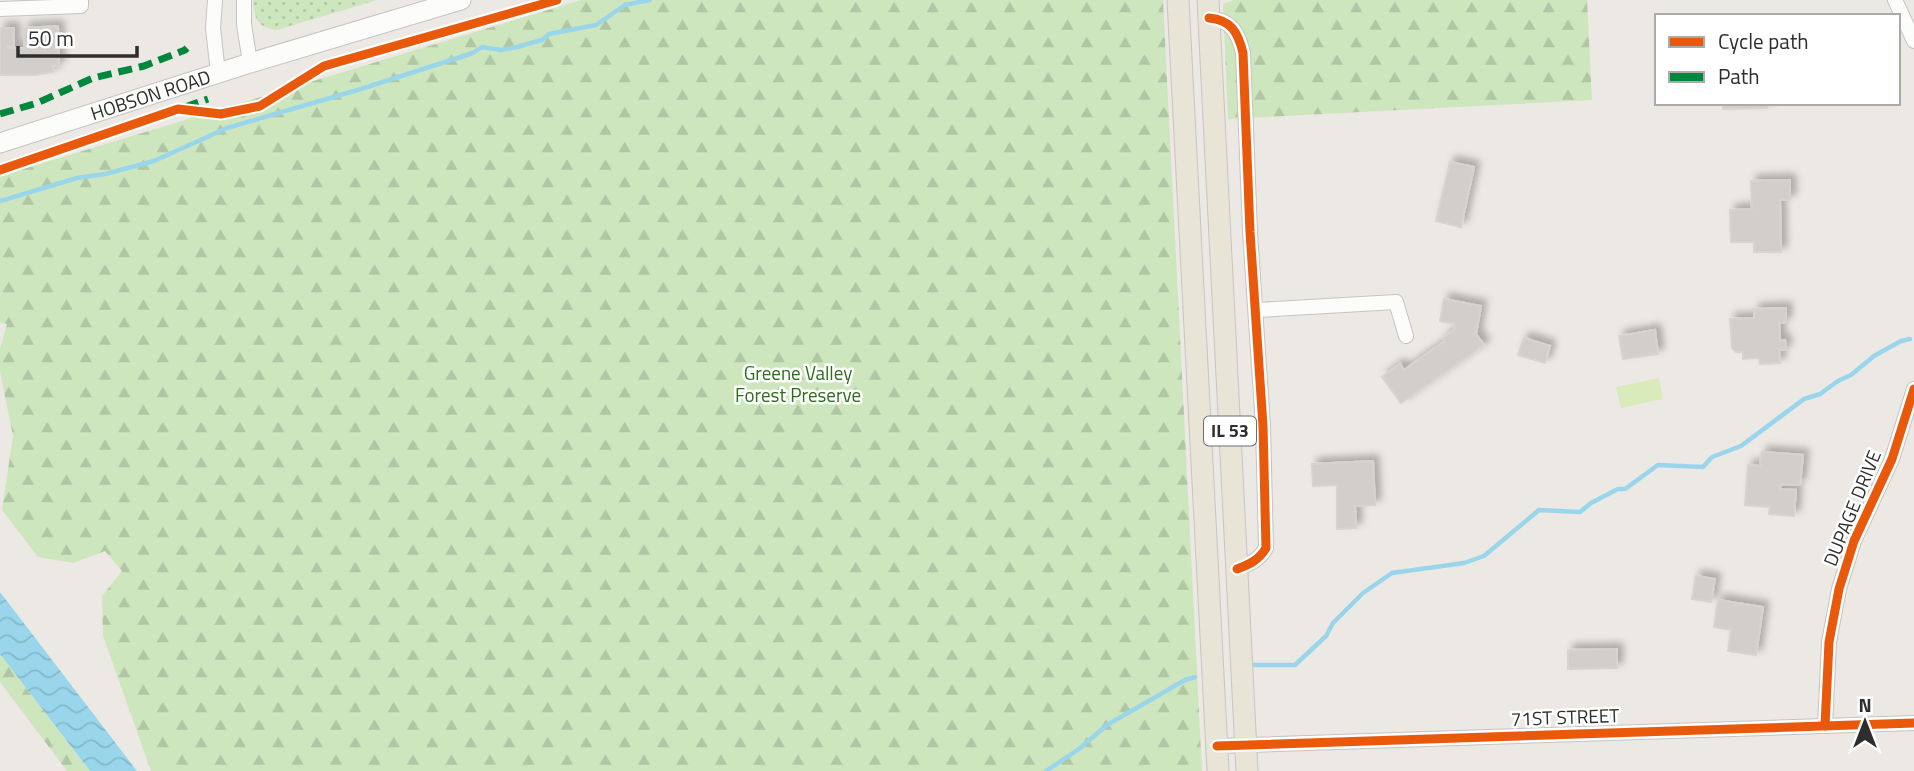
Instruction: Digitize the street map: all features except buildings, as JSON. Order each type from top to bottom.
[{"type":"main road","name":"HOBSON ROAD","points":[[0,143],[250,63],[461,0]]},
{"type":"main road","name":"IL 53","points":[[1178,0],[1218,771]]},
{"type":"main road","name":"IL 53","points":[[1209,9],[1247,771]]},
{"type":"street","points":[[0,9],[81,6],[80,0]]},
{"type":"street","points":[[215,0],[213,28],[218,73]]},
{"type":"street","points":[[244,0],[244,24],[250,63]]},
{"type":"street","points":[[1895,0],[1914,41]]},
{"type":"street","points":[[1209,9],[1229,23],[1237,34],[1243,52],[1250,232],[1263,426],[1266,548],[1253,562],[1237,569]]},
{"type":"street","points":[[1257,310],[1396,302],[1406,336]]},
{"type":"street","name":"DUPAGE DRIVE","points":[[1825,726],[1829,642],[1839,589],[1854,541],[1892,459],[1914,389]]},
{"type":"street","name":"71ST STREET","points":[[1217,746],[1914,723]]},
{"type":"green space","points":[[253,0],[377,0],[277,30],[265,27],[258,21]]},
{"type":"green space","name":"Greene Valley Forest Preserve","points":[[581,0],[1163,0],[1202,771],[151,771],[103,636],[102,596],[122,571],[105,551],[73,563],[38,557],[2,510],[13,436],[0,372],[0,349],[7,324],[0,322],[0,176]]},
{"type":"green space","points":[[1234,0],[1587,0],[1592,100],[1228,119],[1223,4]]},
{"type":"green space","points":[[1659,378],[1663,399],[1621,408],[1616,387]]},
{"type":"green space","points":[[0,654],[90,771],[67,771],[0,682]]},
{"type":"water","points":[[0,592],[137,771],[90,771],[0,654]]},
{"type":"waterway","points":[[0,201],[77,178],[105,174],[154,161],[227,128],[361,89],[473,53],[482,47],[501,50],[517,47],[542,40],[549,34],[596,25],[625,5],[650,0]]},
{"type":"waterway","points":[[1253,665],[1295,665],[1326,636],[1333,623],[1363,593],[1392,573],[1464,563],[1484,556],[1539,510],[1580,512],[1618,489],[1625,489],[1658,465],[1703,467],[1712,457],[1741,446],[1804,399],[1820,394],[1851,375],[1874,356],[1910,339]]},
{"type":"waterway","points":[[1046,771],[1079,749],[1107,725],[1185,680],[1195,677]]},
{"type":"marked path","points":[[0,114],[37,103],[93,78],[144,66],[187,48]]},
{"type":"marked path","points":[[185,107],[208,99]]},
{"type":"cycle path","points":[[0,170],[178,109],[221,114],[260,106],[324,66],[557,0]]},
{"type":"cycle path","points":[[1209,18],[1223,21],[1232,28],[1243,53],[1250,232],[1263,426],[1266,548],[1254,561],[1237,569]]},
{"type":"cycle path","points":[[1825,726],[1829,642],[1839,589],[1854,541],[1892,459],[1914,389]]},
{"type":"cycle path","points":[[1217,746],[1914,723]]}]
